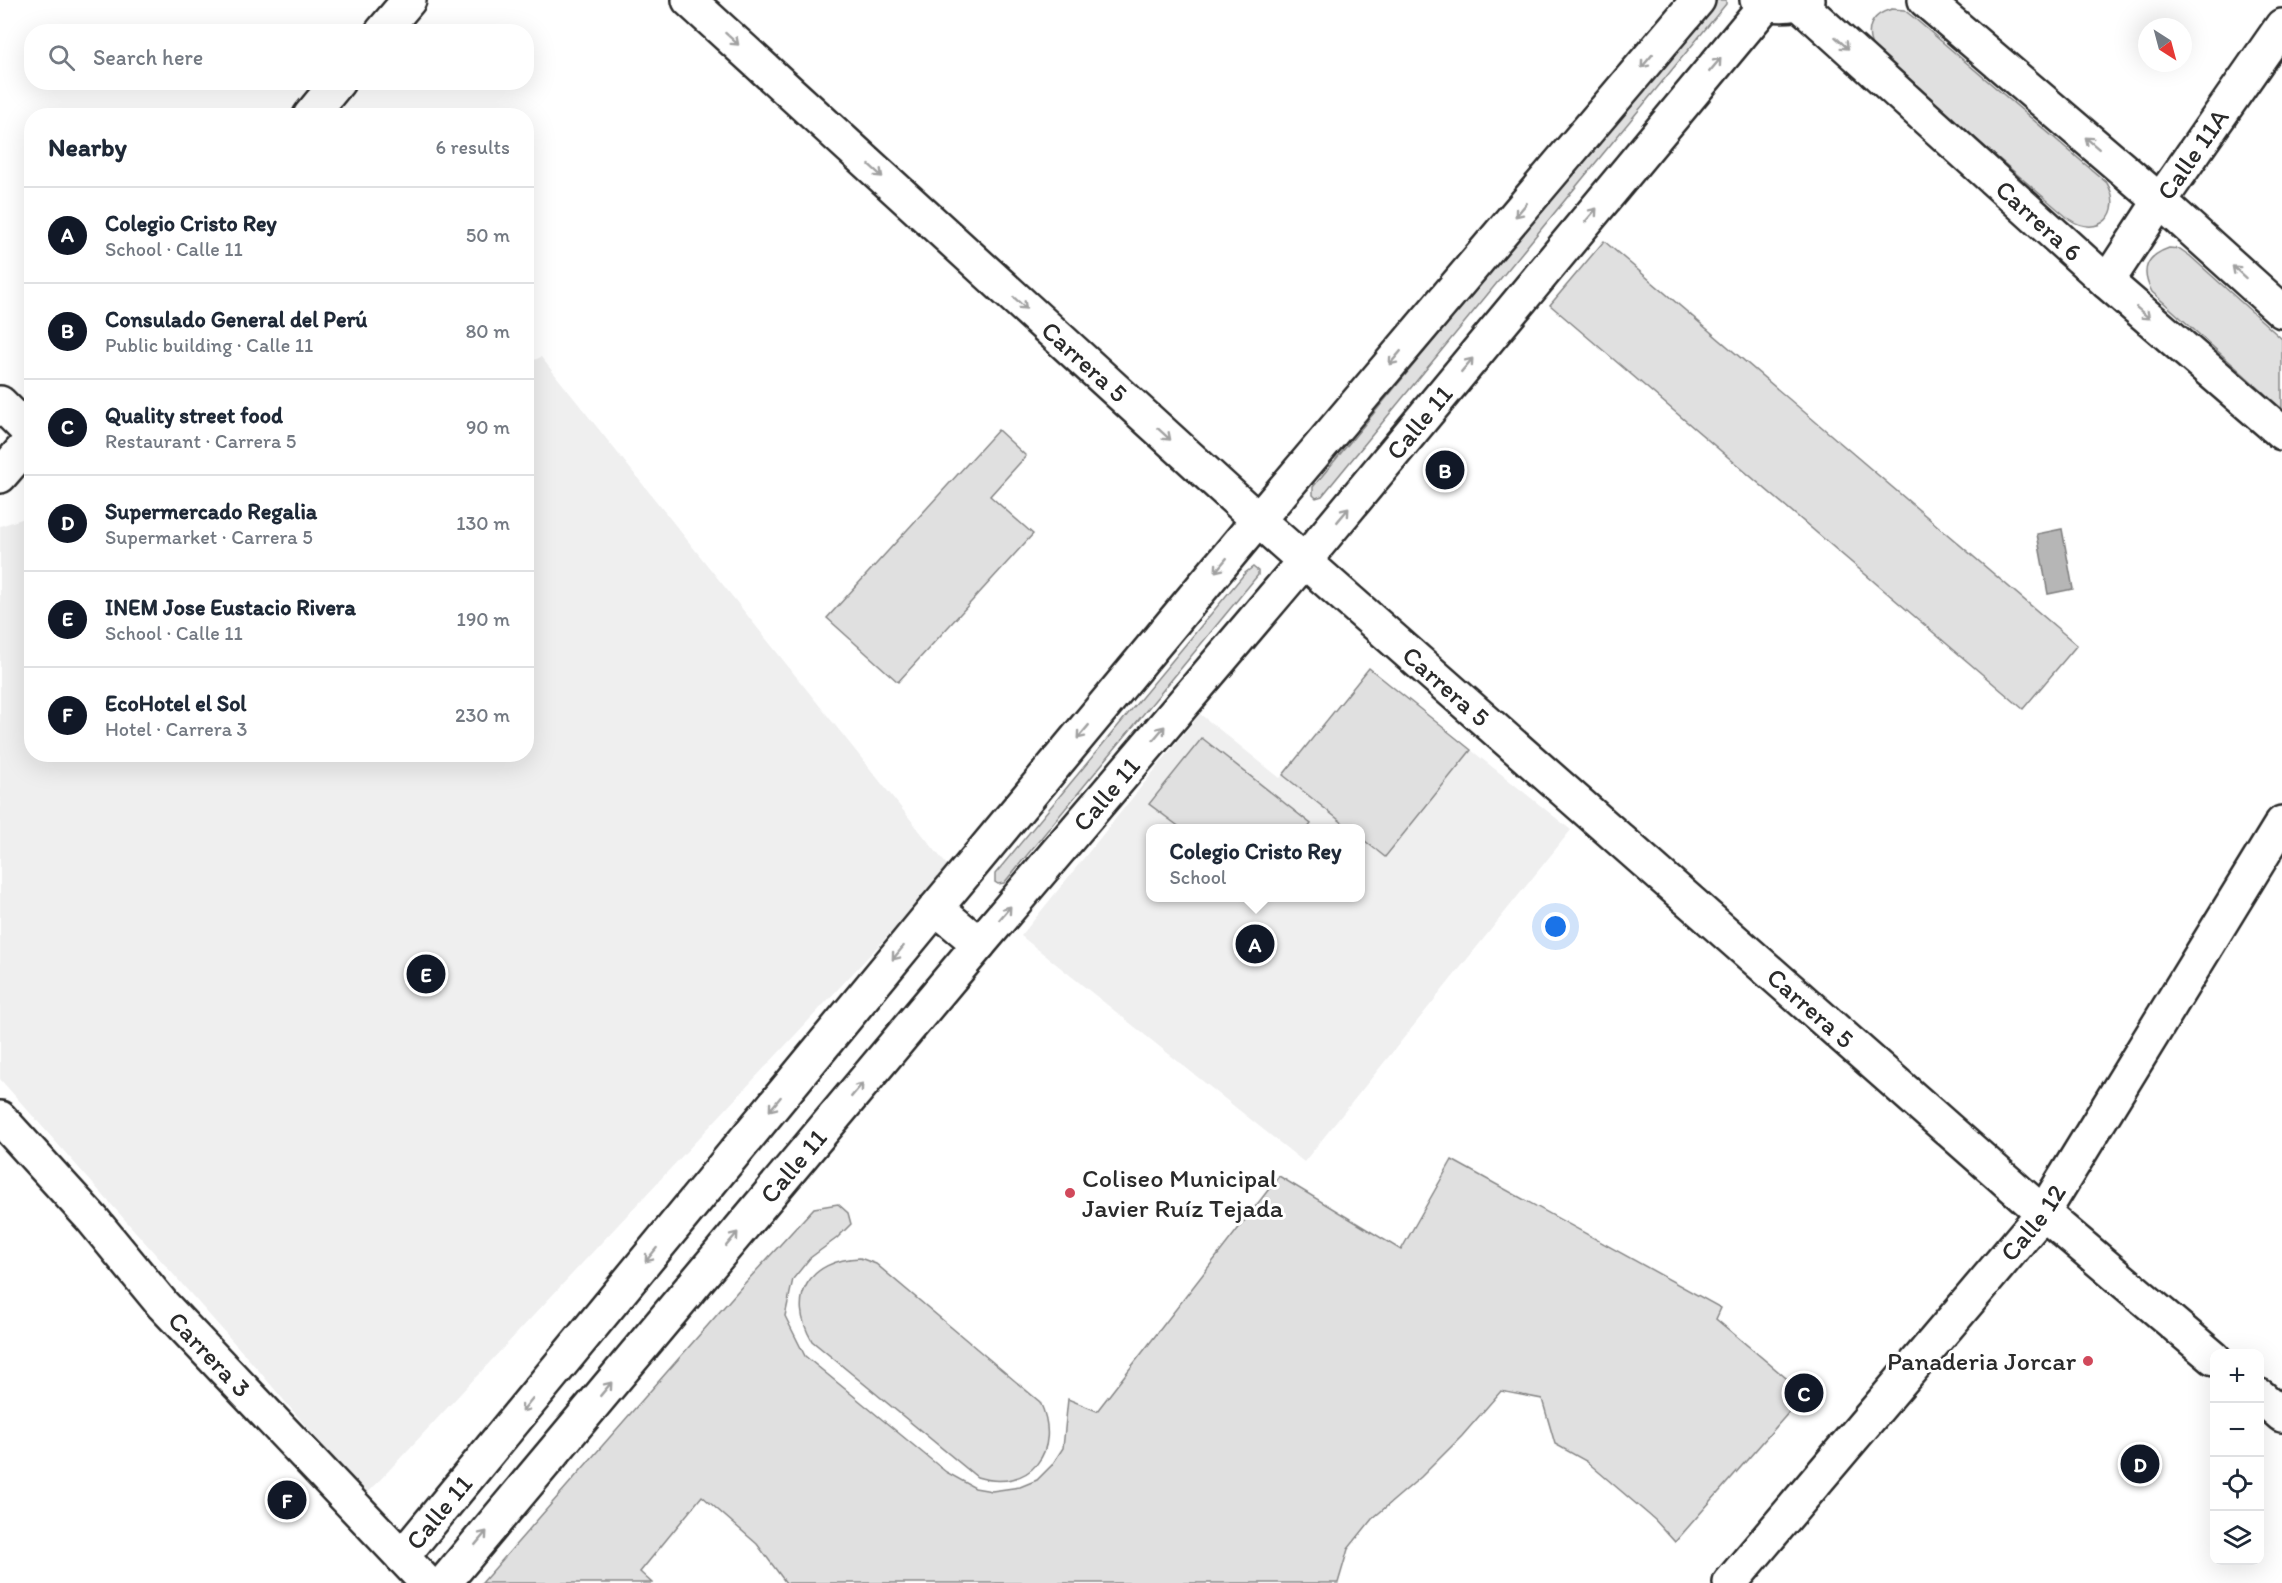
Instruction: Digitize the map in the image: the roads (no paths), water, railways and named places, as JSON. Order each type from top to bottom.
[{"type":"street","points":[[389,24],[409,0]]},
{"type":"street","name":"Carrera 5","points":[[689,0],[1258,520],[2043,1213],[2210,1355]]},
{"type":"street","name":"Calle 11","points":[[402,1557],[1258,520],[1698,0]]},
{"type":"street","points":[[1925,0],[2160,201],[2282,311]]},
{"type":"street","points":[[1762,2],[1788,6],[1804,2]]},
{"type":"street","name":"Calle 11","points":[[444,1583],[979,944],[1305,560],[1762,2]]},
{"type":"street","name":"Carrera 6","points":[[1804,2],[2107,282],[2282,433]]},
{"type":"street","name":"Calle 11A","points":[[2107,282],[2160,201],[2282,26]]},
{"type":"street","points":[[317,108],[331,90]]},
{"type":"street","points":[[0,403],[24,428]]},
{"type":"street","points":[[0,476],[24,447]]},
{"type":"street","name":"Calle 12","points":[[1730,1583],[2043,1213],[2282,822]]},
{"type":"street","points":[[936,908],[979,944]]},
{"type":"street","name":"Carrera 3","points":[[0,1118],[93,1220],[163,1305],[427,1583]]},
{"type":"place","name":"Consulado General del Perú","points":[[1445,470]]},
{"type":"place","name":"Colegio Cristo Rey","points":[[1255,944]]},
{"type":"place","name":"INEM Jose Eustacio Rivera","points":[[426,974]]},
{"type":"place","name":"Coliseo Municipal Javier Ruíz Tejada","points":[[1070,1193]]},
{"type":"place","name":"Panaderia Jorcar","points":[[2088,1361]]},
{"type":"place","name":"Quality street food","points":[[1804,1393]]},
{"type":"place","name":"Supermercado Regalia","points":[[2140,1464]]},
{"type":"place","name":"EcoHotel el Sol","points":[[287,1500]]}]
